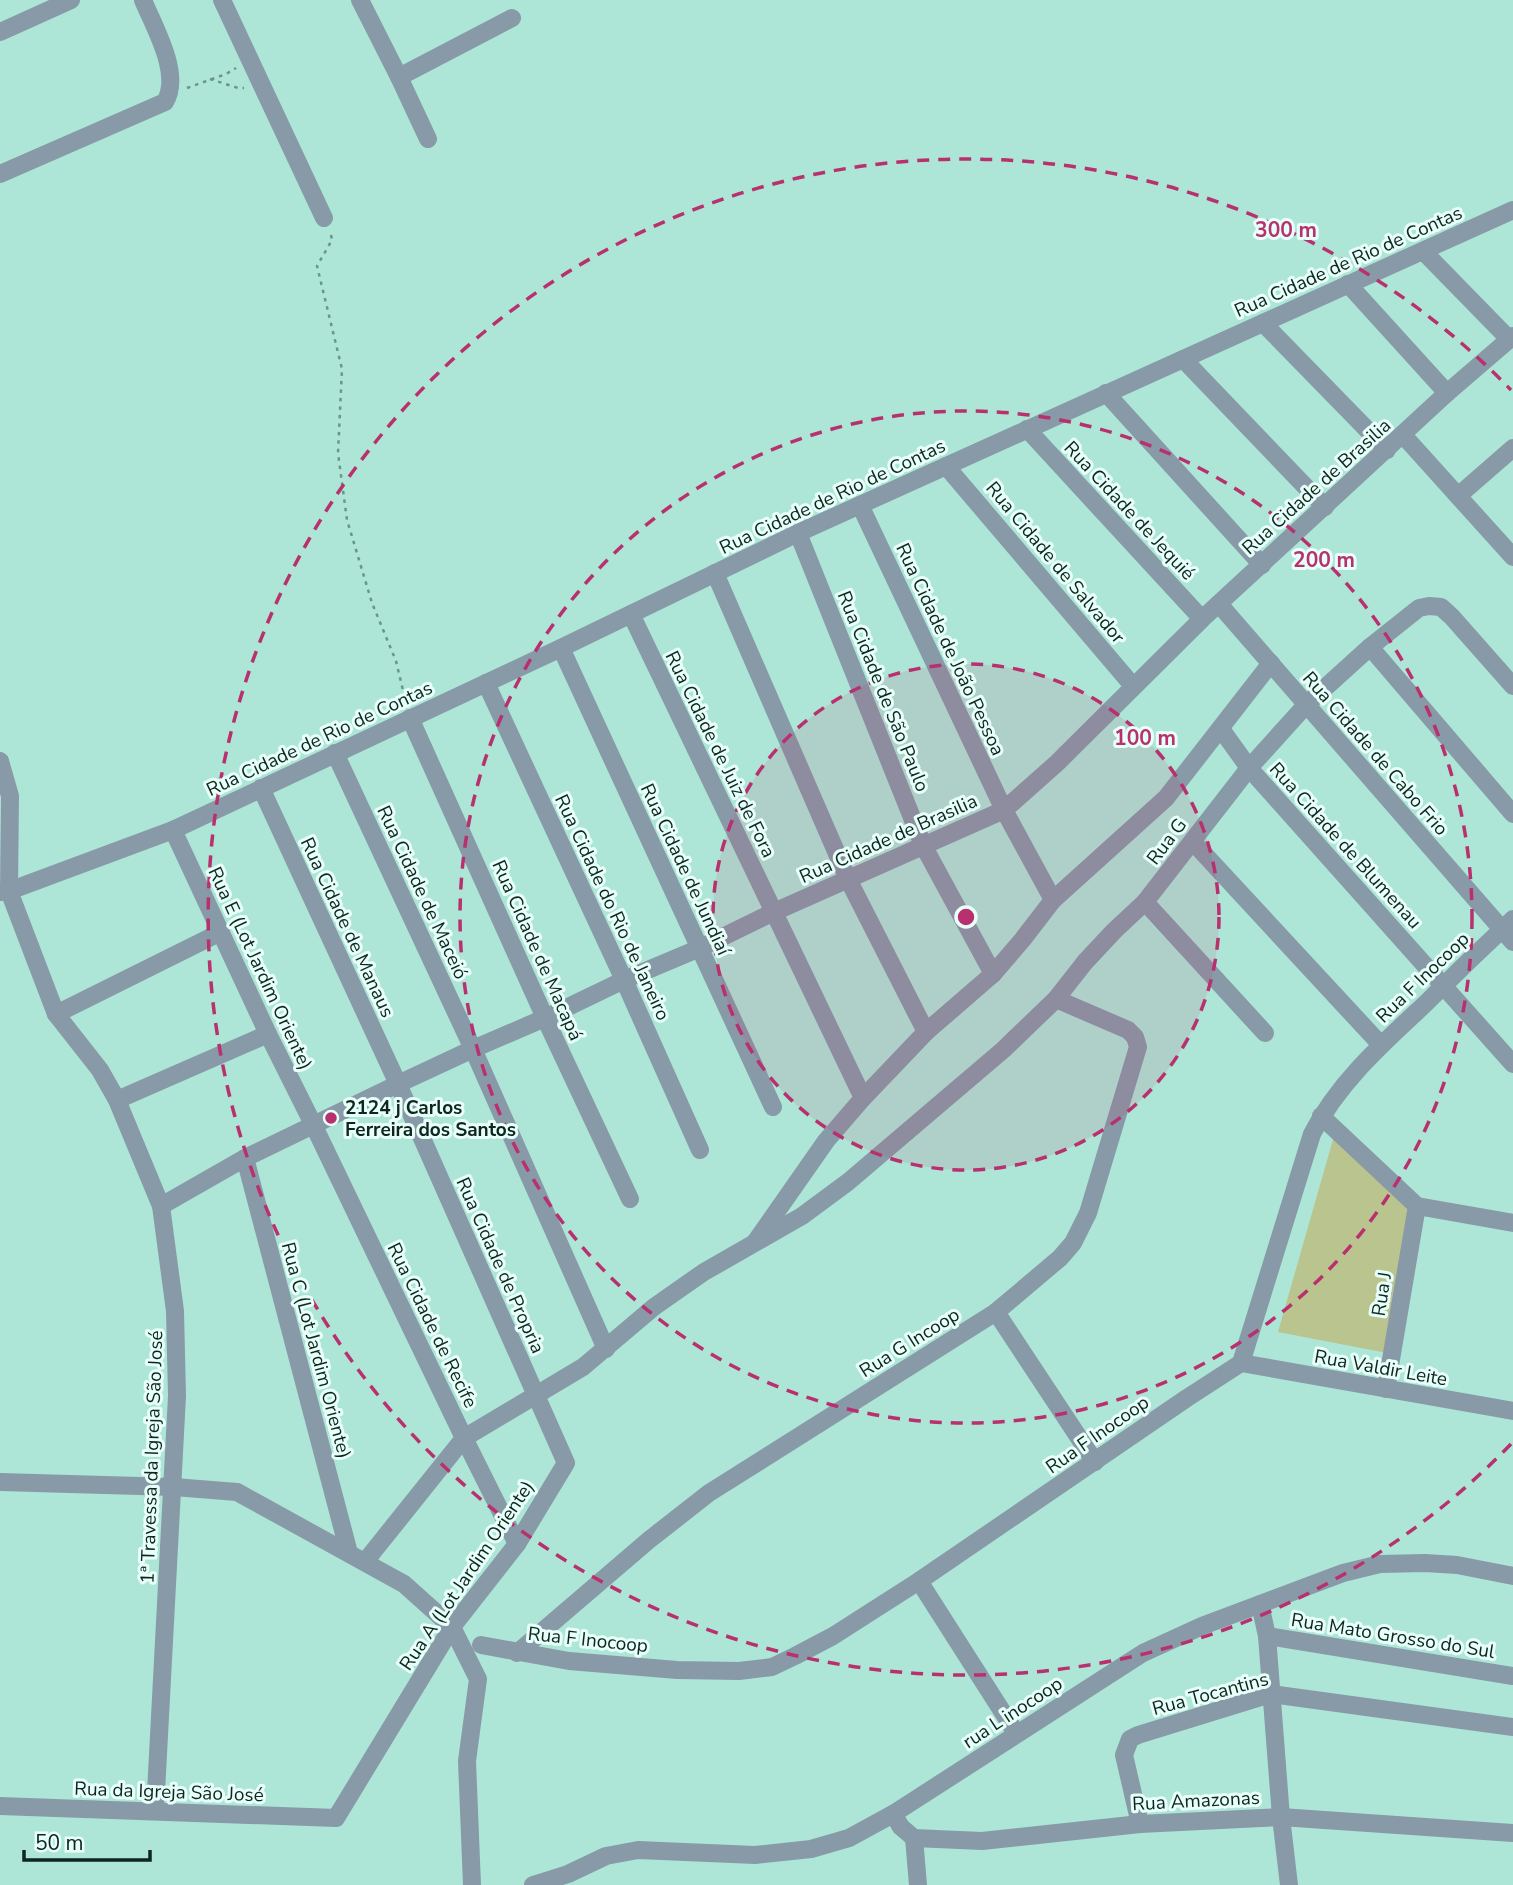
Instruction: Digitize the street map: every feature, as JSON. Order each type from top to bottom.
[{"type":"street","points":[[0,32],[71,0]]},
{"type":"street","points":[[0,174],[165,102],[171,93],[172,79],[167,58],[143,0]]},
{"type":"street","points":[[222,0],[324,218]]},
{"type":"street","points":[[360,0],[428,139]]},
{"type":"street","points":[[399,77],[512,18]]},
{"type":"street","name":"Rua Cidade de Rio de Contas","points":[[4,891],[173,830],[860,505],[1513,210]]},
{"type":"street","points":[[1423,251],[1511,337]]},
{"type":"street","points":[[1348,284],[1447,394]]},
{"type":"street","points":[[1263,323],[1387,450]]},
{"type":"street","name":"Rua Cidade de Brasilia","points":[[161,1206],[245,1158],[397,1084],[1004,810],[1057,763],[1202,619],[1511,337]]},
{"type":"street","points":[[1183,359],[1325,507]]},
{"type":"street","points":[[1107,393],[1262,565]]},
{"type":"street","name":"Rua Cidade de Jequié","points":[[1027,429],[1202,619]]},
{"type":"street","points":[[1403,435],[1513,557]]},
{"type":"street","points":[[1458,496],[1513,448]]},
{"type":"street","name":"Rua Cidade de Salvador","points":[[946,466],[1133,686]]},
{"type":"street","name":"Rua Cidade de João Pessoa","points":[[860,505],[1004,810],[1053,900]]},
{"type":"street","name":"Rua Cidade de São Paulo","points":[[798,534],[923,845],[993,974]]},
{"type":"street","points":[[715,573],[848,880],[926,1032]]},
{"type":"street","name":"Rua Cidade de Cabo Frio","points":[[1219,604],[1306,705],[1509,930]]},
{"type":"street","name":"Rua G","points":[[464,1438],[583,1367],[654,1307],[704,1272],[802,1216],[848,1182],[1003,1051],[1056,999],[1085,962],[1145,902],[1249,768],[1306,705],[1370,647],[1419,608],[1441,607],[1513,686]]},
{"type":"street","name":"Rua Cidade de Juiz de Fora","points":[[631,614],[863,1098]]},
{"type":"street","points":[[1370,647],[1513,814]]},
{"type":"street","name":"Rua Cidade de Jundiaí","points":[[561,648],[774,1107]]},
{"type":"street","name":"Rua G","points":[[754,1242],[794,1183],[863,1098],[926,1032],[993,974],[1053,900],[1166,798],[1270,663]]},
{"type":"street","name":"Rua Cidade do Rio de Janeiro","points":[[486,683],[700,1150]]},
{"type":"street","name":"Rua Cidade de Macapá","points":[[410,718],[630,1199]]},
{"type":"street","name":"Rua Cidade de Blumenau","points":[[1221,729],[1249,768],[1513,1063]]},
{"type":"street","name":"Rua Cidade de Maceió","points":[[335,753],[473,1049],[606,1349]]},
{"type":"street","points":[[0,761],[5,799],[4,891]]},
{"type":"street","name":"Rua Cidade de Manaus","points":[[261,788],[397,1084]]},
{"type":"street","name":"Rua E (Lot Jardim Oriente)","points":[[173,830],[313,1124]]},
{"type":"street","points":[[1193,842],[1381,1045]]},
{"type":"street","name":"1ª Travessa da Igreja São José","points":[[4,891],[56,1014],[100,1070],[117,1100],[161,1206],[176,1311],[177,1396],[155,1811]]},
{"type":"street","points":[[1145,902],[1265,1033]]},
{"type":"street","name":"Rua F Inocoop","points":[[481,1645],[569,1661],[677,1670],[739,1671],[772,1667],[833,1636],[919,1581],[1241,1363],[1312,1134],[1321,1116],[1338,1092],[1381,1045],[1444,985],[1509,930]]},
{"type":"street","points":[[56,1014],[221,932]]},
{"type":"street","name":"Rua G Incoop","points":[[517,1653],[649,1540],[709,1493],[996,1312],[1060,1258],[1073,1243],[1088,1213],[1138,1047],[1129,1030],[1056,999]]},
{"type":"street","points":[[117,1100],[268,1034]]},
{"type":"street","name":"Rua Cidade de Propria","points":[[397,1084],[566,1463]]},
{"type":"street","points":[[1321,1116],[1417,1206],[1513,1223]]},
{"type":"street","name":"Rua Cidade de Recife","points":[[313,1124],[516,1544]]},
{"type":"street","name":"Rua C (Lot Jardim Oriente)","points":[[245,1158],[349,1553]]},
{"type":"street","name":"Rua J","points":[[1387,1389],[1417,1206]]},
{"type":"street","points":[[996,1312],[1095,1462]]},
{"type":"street","name":"Rua Valdir Leite","points":[[1241,1363],[1513,1411]]},
{"type":"street","points":[[368,1558],[464,1438]]},
{"type":"street","name":"Rua A (Lot Jardim Oriente)","points":[[336,1818],[452,1627],[516,1544],[566,1463]]},
{"type":"street","points":[[0,1482],[174,1487],[237,1492],[404,1584],[452,1627],[478,1679],[467,1760],[471,1885]]},
{"type":"street","name":"rua L inocoop","points":[[533,1885],[568,1874],[606,1856],[638,1850],[755,1855],[811,1849],[849,1838],[893,1814],[1143,1653],[1202,1626],[1343,1573],[1380,1564],[1425,1563],[1457,1564],[1513,1576]]},
{"type":"street","points":[[919,1581],[1016,1733]]},
{"type":"street","points":[[1260,1604],[1267,1636],[1289,1885]]},
{"type":"street","name":"Rua Mato Grosso do Sul","points":[[1267,1636],[1513,1676]]},
{"type":"street","name":"Rua Tocantins","points":[[1140,1824],[1125,1755],[1130,1739],[1271,1694],[1513,1727]]},
{"type":"street","name":"Rua da Igreja São José","points":[[0,1806],[336,1818]]},
{"type":"street","points":[[893,1814],[901,1827],[914,1838],[918,1885]]},
{"type":"street","name":"Rua Amazonas","points":[[914,1838],[982,1841],[1140,1824],[1281,1817],[1513,1833]]},
{"type":"path","points":[[171,93],[226,74],[250,59]]},
{"type":"path","points":[[210,79],[238,88],[263,87]]},
{"type":"path","points":[[324,218],[332,240],[317,266],[342,369],[338,453],[347,520],[372,603],[396,661],[410,718]]},
{"type":"green space","points":[[1334,1136],[1413,1204],[1387,1353],[1278,1332]]},
{"type":"place","name":"2124 j Carlos Ferreira dos Santos","points":[[331,1118]]}]
